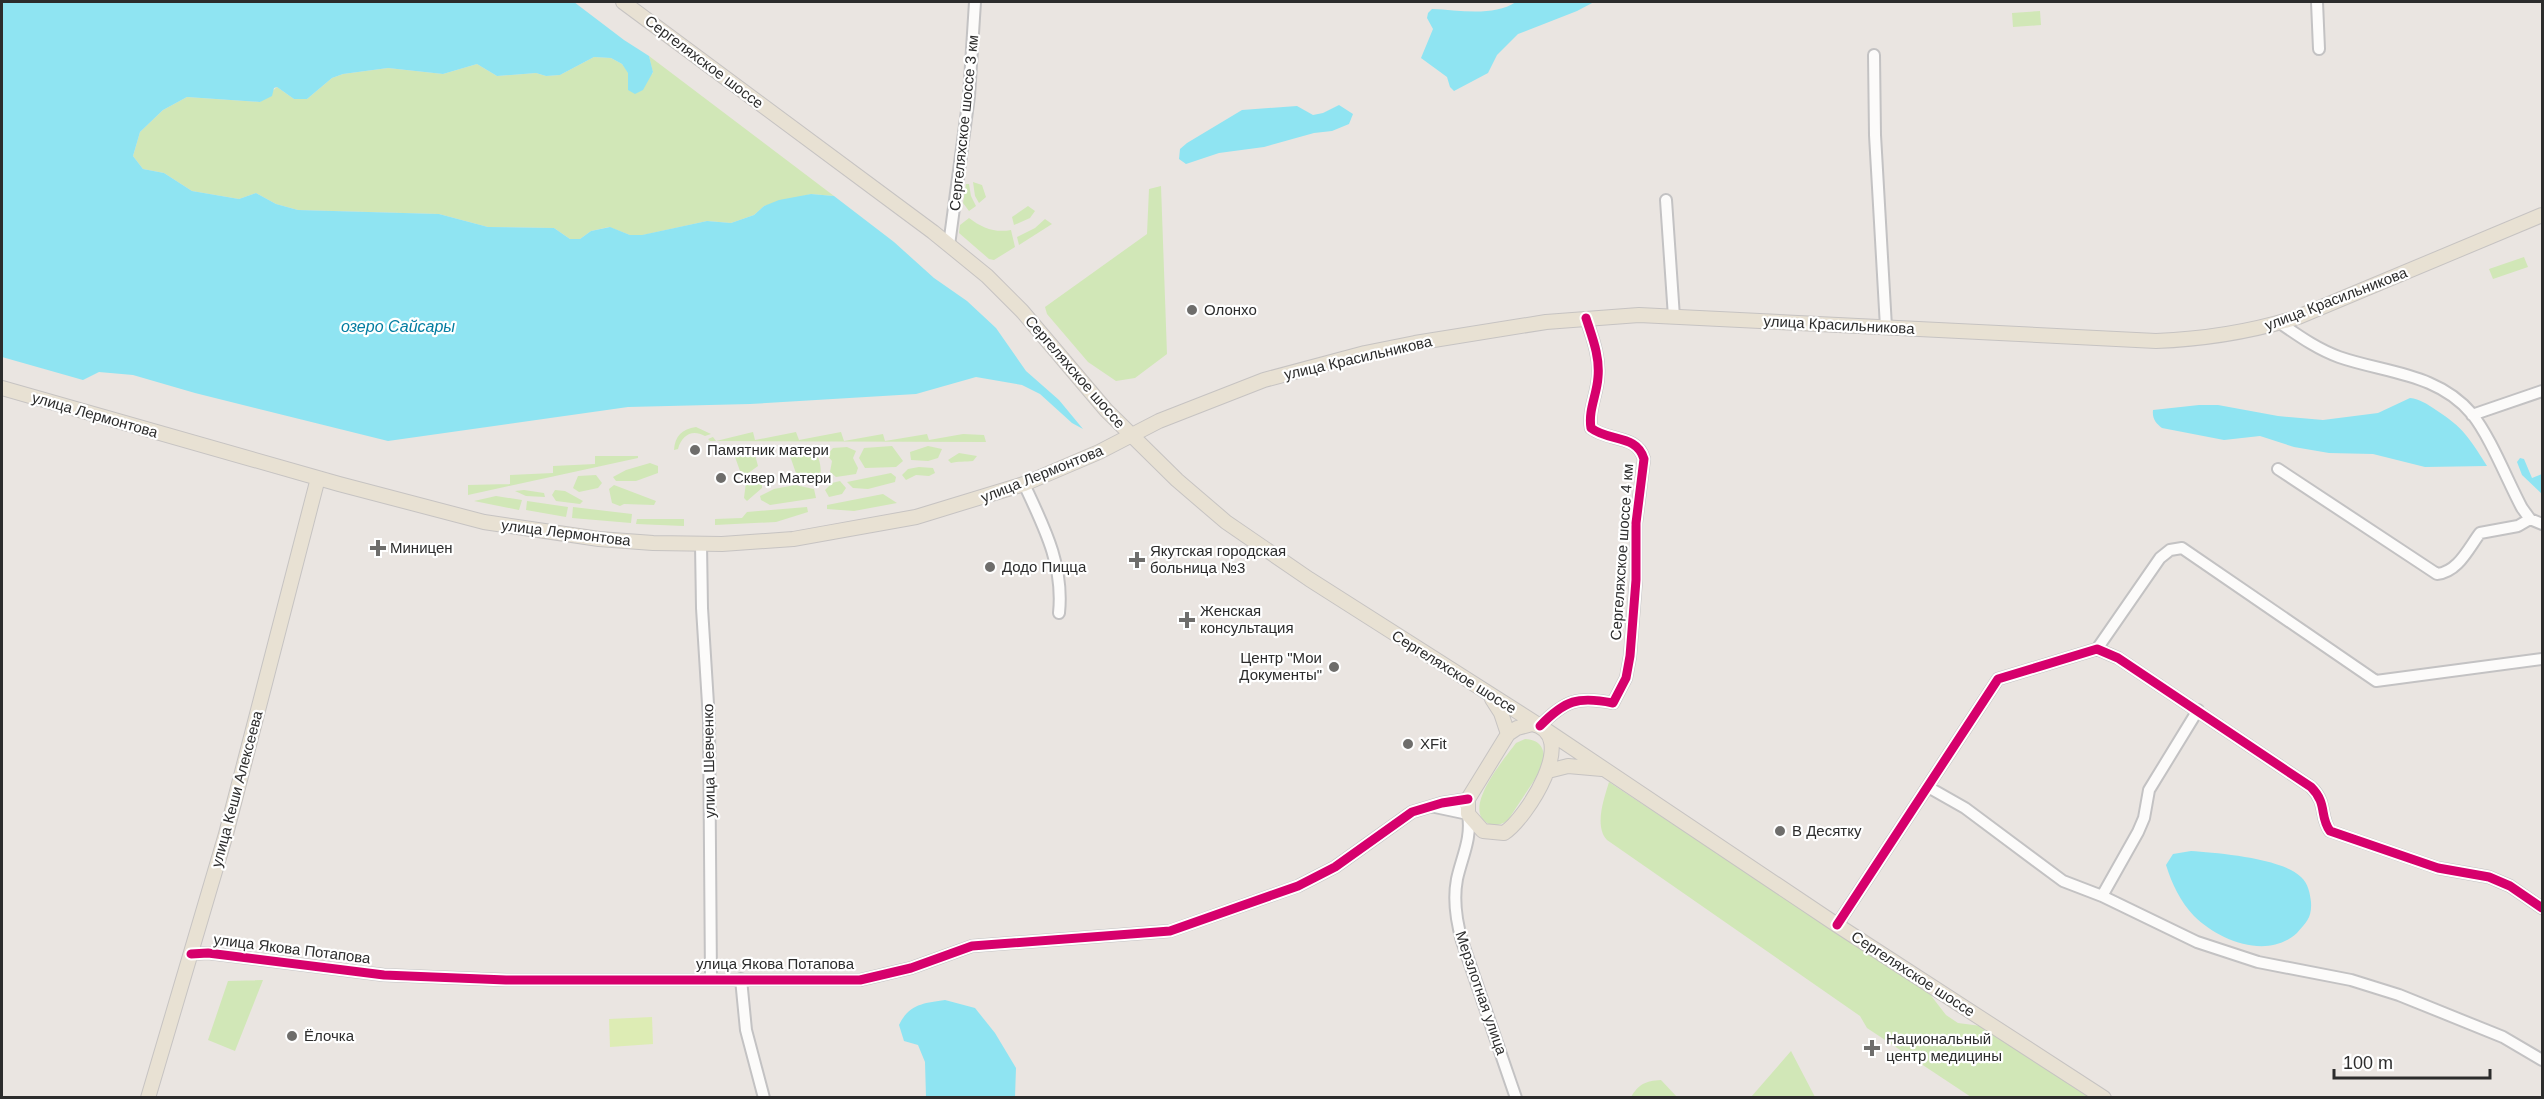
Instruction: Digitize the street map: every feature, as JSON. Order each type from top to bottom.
[{"type":"main road","name":"Сергеляхское шоссе","points":[[623,2],[949,245],[987,276],[1022,311],[1106,411],[1226,522],[1346,603],[1540,726],[1838,925],[2104,1098]]},
{"type":"main road","name":"улица Красильникова","points":[[1131,436],[1159,421],[1264,380],[1365,353],[1414,343],[1586,318],[1639,315],[2156,340],[2223,335],[2280,323],[2542,215]]},
{"type":"main road","name":"улица Лермонтова","points":[[2,388],[318,478],[494,523],[599,539],[701,544],[793,539],[916,517],[1024,484],[1131,436]]},
{"type":"main road","name":"улица Кеши Алексеева","points":[[148,1098],[226,834],[318,478]]},
{"type":"main road","points":[[1490,694],[1501,713],[1508,734]]},
{"type":"main road","name":"Сергеляхское шоссе","points":[[1468,799],[1508,734],[1524,726],[1540,726]]},
{"type":"main road","points":[[1468,799],[1468,814],[1483,831],[1504,834],[1515,825],[1548,771],[1553,757],[1552,744],[1547,732],[1540,726]]},
{"type":"main road","name":"Сергеляхское шоссе","points":[[1548,771],[1568,766],[1604,769]]},
{"type":"street","name":"Сергеляхское шоссе 3 км","points":[[949,245],[969,96],[975,2]]},
{"type":"street","points":[[2317,2],[2319,49]]},
{"type":"street","points":[[1874,56],[1875,135],[1886,327]]},
{"type":"street","points":[[1666,200],[1674,317]]},
{"type":"street","name":"Сергеляхское шоссе 4 км","points":[[1540,726],[1552,713],[1579,699],[1613,703],[1626,678],[1630,656],[1636,580],[1636,523],[1644,459],[1641,449],[1634,443],[1599,434],[1591,428],[1589,416],[1598,377],[1597,349],[1586,318]]},
{"type":"street","points":[[2280,323],[2303,339],[2328,352],[2402,372],[2433,385],[2459,402],[2472,415],[2530,519],[2542,524]]},
{"type":"street","points":[[2472,415],[2542,391]]},
{"type":"street","points":[[2278,469],[2437,574],[2448,573],[2457,565],[2480,533],[2518,526],[2530,519]]},
{"type":"street","points":[[1024,484],[1056,558],[1061,593],[1059,613]]},
{"type":"street","name":"улица Шевченко","points":[[701,544],[702,608],[709,720],[711,979]]},
{"type":"street","points":[[1838,925],[1998,679],[2097,648],[2160,558],[2170,550],[2182,548],[2376,681],[2542,659]]},
{"type":"street","points":[[2097,648],[2118,658],[2311,787],[2320,796],[2326,825],[2330,831],[2438,868],[2489,877],[2510,886],[2542,908]]},
{"type":"street","points":[[2102,896],[2144,819],[2149,790],[2198,710]]},
{"type":"street","points":[[1928,787],[1965,808],[2064,881],[2102,896],[2197,942],[2258,962],[2351,980],[2399,994],[2503,1037],[2542,1060]]},
{"type":"street","name":"улица Якова Потапова","points":[[191,954],[208,953],[384,975],[506,980],[860,980],[911,968],[972,946],[1170,931],[1298,886],[1335,867],[1412,812],[1468,799]]},
{"type":"street","points":[[1431,806],[1468,814],[1471,830],[1466,853]]},
{"type":"street","points":[[1466,853],[1483,831]]},
{"type":"street","name":"Мерзлотная улица","points":[[1466,853],[1458,877],[1455,898],[1458,928],[1516,1098]]},
{"type":"street","points":[[741,979],[746,1030],[764,1098]]},
{"type":"green space","points":[[2040,11],[2041,25],[2013,27],[2012,13]]},
{"type":"green space","points":[[649,56],[834,196],[811,194],[764,206],[754,215],[731,223],[707,221],[643,235],[630,235],[609,227],[591,231],[580,239],[570,239],[554,228],[488,227],[439,214],[298,210],[276,204],[256,193],[239,199],[192,191],[164,173],[143,169],[133,156],[140,132],[163,110],[187,97],[260,102],[277,87],[294,99],[307,99],[332,78],[343,74],[388,68],[443,74],[477,64],[497,76],[536,73],[546,76],[560,75],[594,57],[611,58],[622,64],[629,73],[628,89],[653,73]]},
{"type":"green space","points":[[973,182],[982,185],[986,197],[979,203],[975,196]]},
{"type":"green space","points":[[966,184],[969,184],[976,206],[969,211],[963,203]]},
{"type":"green space","points":[[1161,186],[1167,354],[1135,378],[1116,381],[1088,362],[1047,314],[1045,307],[1147,234],[1149,189]]},
{"type":"green space","points":[[1028,206],[1035,211],[1030,218],[1014,225],[1012,217]]},
{"type":"green space","points":[[969,218],[989,229],[1011,230],[1015,247],[994,260],[989,259],[959,233],[960,225]]},
{"type":"green space","points":[[1045,219],[1052,224],[1019,245],[1017,237],[1035,228]]},
{"type":"green space","points":[[2524,257],[2528,267],[2493,279],[2489,269]]},
{"type":"green space","points":[[696,427],[711,434],[705,436],[692,433],[682,440],[678,449],[674,450],[680,434]]},
{"type":"green space","points":[[753,432],[755,440],[796,432],[799,440],[841,432],[844,441],[883,434],[885,441],[927,434],[929,440],[963,434],[984,435],[986,442],[710,441],[708,439],[713,437],[716,441]]},
{"type":"green space","points":[[892,446],[903,461],[896,467],[865,468],[859,458],[864,448]]},
{"type":"green space","points":[[928,446],[942,449],[938,458],[928,461],[911,460],[910,452]]},
{"type":"green space","points":[[800,447],[812,447],[819,459],[820,480],[814,483],[798,479],[790,456]]},
{"type":"green space","points":[[847,447],[856,451],[853,458],[858,468],[856,474],[836,477],[830,472],[832,461],[827,455],[833,448]]},
{"type":"green space","points":[[754,451],[758,466],[747,474],[740,471],[735,457],[741,452]]},
{"type":"green space","points":[[959,453],[977,456],[973,461],[951,463],[948,460]]},
{"type":"green space","points":[[595,456],[638,456],[638,458],[468,495],[468,485],[510,484],[510,475],[553,473],[553,466],[595,464]]},
{"type":"green space","points":[[650,463],[658,466],[658,473],[636,481],[616,481],[613,477],[626,470]]},
{"type":"green space","points":[[933,468],[935,473],[929,476],[916,475],[906,480],[902,475],[908,469]]},
{"type":"green space","points":[[891,473],[896,477],[895,482],[868,489],[853,488],[847,482]]},
{"type":"green space","points":[[596,475],[602,483],[598,488],[579,492],[573,488],[578,476]]},
{"type":"green space","points":[[749,479],[762,482],[762,488],[747,501],[744,498],[746,482]]},
{"type":"green space","points":[[840,481],[846,488],[842,494],[829,497],[825,490],[832,483]]},
{"type":"green space","points":[[614,485],[656,501],[654,505],[624,504],[620,506],[612,503],[609,489]]},
{"type":"green space","points":[[795,485],[814,489],[816,498],[770,505],[761,500],[760,496],[774,489]]},
{"type":"green space","points":[[555,490],[565,491],[583,501],[580,504],[556,501],[552,495]]},
{"type":"green space","points":[[515,491],[544,493],[545,497],[526,496]]},
{"type":"green space","points":[[883,494],[897,503],[854,511],[827,509],[827,505]]},
{"type":"green space","points":[[496,496],[522,500],[519,510],[474,501]]},
{"type":"green space","points":[[527,501],[568,507],[566,517],[526,510]]},
{"type":"green space","points":[[573,507],[632,514],[631,523],[572,518]]},
{"type":"green space","points":[[807,507],[808,512],[776,522],[715,525],[715,519],[742,518],[747,512]]},
{"type":"green space","points":[[637,519],[684,519],[684,526],[636,524]]},
{"type":"green space","points":[[1525,739],[1539,743],[1545,764],[1508,820],[1498,825],[1487,823],[1481,816],[1479,806],[1482,795],[1495,771],[1516,743]]},
{"type":"green space","points":[[1609,782],[1929,993],[1946,1015],[1958,1023],[1981,1026],[2089,1097],[1971,1097],[1867,1028],[1860,1016],[1607,840],[1603,834],[1601,820]]},
{"type":"green space","points":[[263,980],[235,1051],[208,1040],[228,981]]},
{"type":"green space","points":[[652,1017],[653,1044],[610,1047],[609,1019]]},
{"type":"green space","points":[[1791,1051],[1815,1097],[1751,1097]]},
{"type":"green space","points":[[1661,1080],[1677,1097],[1631,1097],[1643,1084]]},
{"type":"water","name":"озеро Сайсары","points":[[2,2],[574,2],[649,56],[653,72],[643,90],[635,94],[628,90],[628,73],[622,64],[611,58],[594,57],[560,75],[546,76],[536,73],[497,76],[477,64],[443,74],[388,68],[343,74],[332,78],[307,99],[294,99],[277,87],[274,88],[272,96],[260,102],[187,97],[163,110],[140,132],[133,156],[143,169],[164,173],[192,191],[239,199],[256,193],[276,204],[298,210],[439,214],[488,227],[554,228],[570,239],[580,239],[591,231],[610,227],[630,235],[642,235],[707,221],[731,223],[754,215],[764,206],[779,200],[811,194],[834,196],[894,242],[934,278],[967,301],[996,328],[1026,371],[1059,400],[1083,429],[1072,423],[1040,394],[1022,385],[976,377],[916,394],[750,404],[628,407],[388,441],[195,393],[133,375],[99,372],[83,380],[2,357]]},
{"type":"water","points":[[1516,2],[1594,2],[1518,34],[1497,55],[1488,73],[1454,91],[1447,77],[1421,58],[1433,29],[1427,18],[1432,9],[1486,11],[1507,7]]},
{"type":"water","points":[[1339,105],[1353,114],[1349,124],[1332,131],[1314,133],[1264,147],[1219,153],[1186,164],[1179,159],[1180,149],[1187,143],[1242,110],[1297,106],[1313,115]]},
{"type":"water","points":[[2410,398],[2426,404],[2460,428],[2487,466],[2425,467],[2373,454],[2329,453],[2294,447],[2260,436],[2224,440],[2162,428],[2153,416],[2153,410],[2218,405],[2278,416],[2323,420],[2378,413]]},
{"type":"water","points":[[2520,458],[2524,459],[2532,478],[2542,474],[2542,494],[2522,475],[2517,462]]},
{"type":"water","points":[[2191,851],[2265,861],[2292,871],[2303,879],[2311,899],[2311,912],[2304,926],[2285,941],[2258,946],[2230,939],[2204,925],[2185,904],[2174,886],[2166,865],[2173,854]]},
{"type":"water","points":[[945,1000],[975,1008],[995,1033],[1016,1068],[1015,1097],[926,1097],[925,1062],[918,1045],[904,1041],[899,1025],[912,1009]]},
{"type":"cycle path","points":[[1540,726],[1557,710],[1573,702],[1590,700],[1613,703],[1626,678],[1630,656],[1636,580],[1636,523],[1644,459],[1640,451],[1629,442],[1591,428],[1598,362],[1586,318]]},
{"type":"cycle path","points":[[1837,925],[1998,679],[2097,649],[2118,658],[2311,787],[2320,799],[2330,831],[2438,868],[2489,877],[2510,886],[2542,908]]},
{"type":"cycle path","points":[[191,954],[208,953],[384,975],[506,980],[860,980],[911,968],[972,946],[1170,931],[1298,886],[1335,867],[1412,812],[1442,803],[1468,799]]},
{"type":"place","name":"Олонхо","points":[[1192,310]]},
{"type":"place","name":"Памятник матери","points":[[695,450]]},
{"type":"place","name":"Сквер Матери","points":[[721,478]]},
{"type":"place","name":"Миницен","points":[[378,548]]},
{"type":"place","name":"Якутская городская больница №3","points":[[1137,560]]},
{"type":"place","name":"Додо Пицца","points":[[990,567]]},
{"type":"place","name":"Женская консультация","points":[[1187,620]]},
{"type":"place","name":"Центр \"Мои Документы\"","points":[[1334,667]]},
{"type":"place","name":"XFit","points":[[1408,744]]},
{"type":"place","name":"В Десятку","points":[[1780,831]]},
{"type":"place","name":"Ёлочка","points":[[292,1036]]},
{"type":"place","name":"Национальный центр медицины","points":[[1872,1048]]}]
